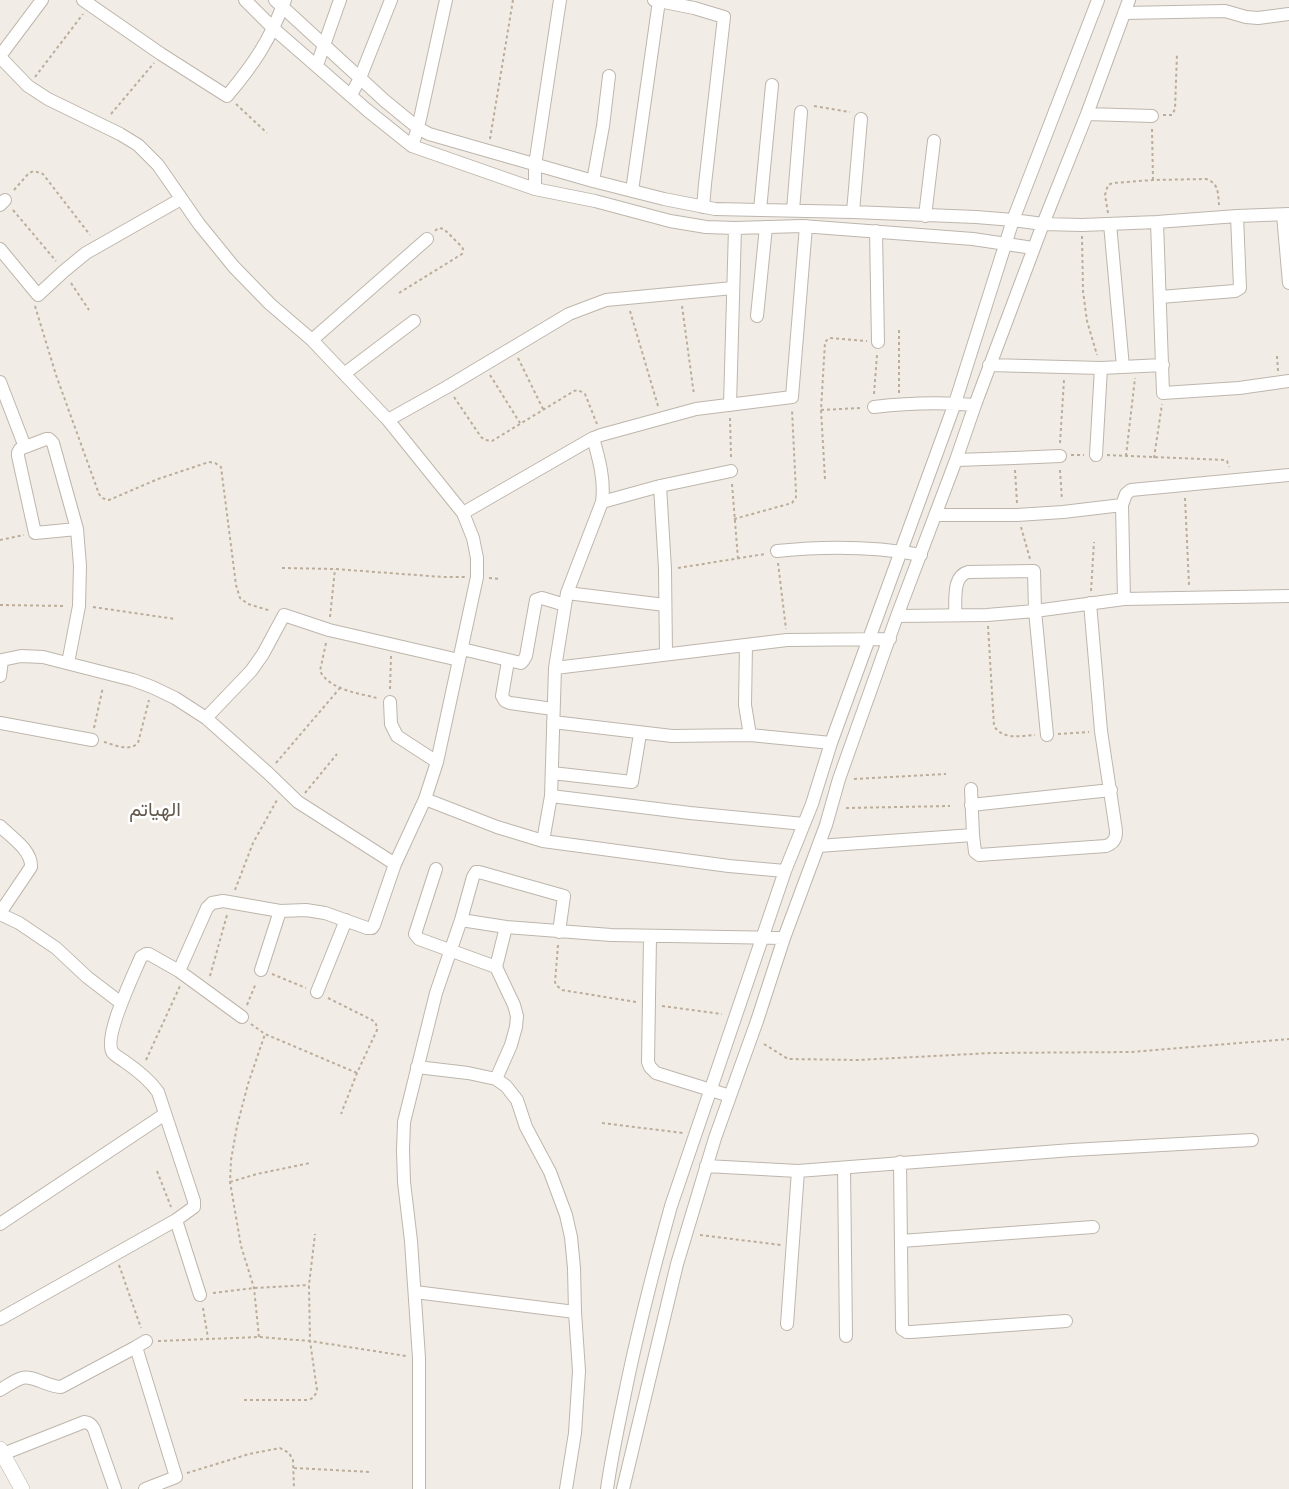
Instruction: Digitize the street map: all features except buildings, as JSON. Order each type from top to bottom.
[{"type":"street","points":[[42,0],[0,56],[28,86],[48,99],[120,134],[138,145],[158,165],[199,224],[234,267],[270,304],[312,340],[388,420],[463,513],[473,538],[477,558],[477,577],[436,762],[425,799],[395,864],[372,928],[366,928],[325,913],[306,910],[280,911],[218,901],[207,908],[182,973]]},
{"type":"street","points":[[245,0],[274,29],[412,147],[535,189],[705,227],[806,226],[973,239],[1034,249]]},
{"type":"street","points":[[316,65],[340,0]]},
{"type":"street","points":[[351,95],[391,0]]},
{"type":"street","points":[[412,147],[446,0]]},
{"type":"street","points":[[535,189],[535,165],[560,0]]},
{"type":"street","points":[[607,1489],[618,1426],[644,1309],[671,1206],[785,871],[812,804],[868,638],[955,404],[1014,220],[1098,0]]},
{"type":"street","points":[[623,1489],[672,1287],[706,1166],[897,616],[1042,224],[1087,114],[1129,0]]},
{"type":"street","points":[[632,191],[657,1],[695,4],[724,17],[703,207]]},
{"type":"street","points":[[86,2],[227,96],[263,50],[274,29],[281,2]]},
{"type":"street","points":[[281,2],[324,45],[418,128],[441,139],[593,182],[703,207],[726,210],[853,212],[1083,225],[1286,214],[1289,283]]},
{"type":"street","points":[[1124,13],[1225,11],[1258,18],[1289,14]]},
{"type":"street","points":[[593,182],[609,76]]},
{"type":"street","points":[[760,210],[772,84]]},
{"type":"street","points":[[793,210],[801,112]]},
{"type":"street","points":[[1087,114],[1152,116]]},
{"type":"street","points":[[853,212],[861,119]]},
{"type":"street","points":[[925,216],[934,141]]},
{"type":"street","points":[[0,249],[38,295],[86,253],[181,199]]},
{"type":"street","points":[[1160,297],[1235,291],[1240,288],[1237,216]]},
{"type":"street","points":[[1157,222],[1163,393],[1239,388],[1289,381]]},
{"type":"street","points":[[1110,224],[1123,367]]},
{"type":"street","points":[[463,513],[597,436],[696,409],[792,397],[806,226]]},
{"type":"street","points":[[757,316],[766,227]]},
{"type":"street","points":[[730,405],[735,228]]},
{"type":"street","points":[[876,231],[878,342]]},
{"type":"street","points":[[312,340],[427,239]]},
{"type":"street","points":[[388,420],[569,314],[606,300],[733,288]]},
{"type":"street","points":[[344,374],[414,321]]},
{"type":"street","points":[[989,365],[1101,368],[1163,365]]},
{"type":"street","points":[[1096,454],[1101,368]]},
{"type":"street","points":[[0,382],[25,447]]},
{"type":"street","points":[[874,407],[898,404],[975,405]]},
{"type":"street","points":[[543,841],[551,796],[555,668],[566,599],[604,491],[597,436]]},
{"type":"street","points":[[68,663],[79,606],[80,566],[77,528],[53,443],[46,439],[20,449],[18,453],[36,533],[77,528]]},
{"type":"street","points":[[956,460],[1060,456]]},
{"type":"street","points":[[602,502],[660,486],[731,471]]},
{"type":"street","points":[[1124,599],[1122,506],[1126,494],[1131,490],[1289,475]]},
{"type":"street","points":[[660,486],[665,570],[666,654]]},
{"type":"street","points":[[935,515],[1017,515],[1122,506]]},
{"type":"street","points":[[777,551],[864,548],[921,555]]},
{"type":"street","points":[[955,615],[957,585],[963,573],[1034,571],[1035,611],[1047,735]]},
{"type":"street","points":[[897,616],[987,615],[1124,599],[1289,596]]},
{"type":"street","points":[[206,718],[257,663],[284,615],[329,630],[391,644],[520,663],[525,659],[536,600],[542,598],[665,605]]},
{"type":"street","points":[[970,789],[975,852],[979,855],[1106,846],[1115,840],[1117,835],[1101,731],[1090,603]]},
{"type":"street","points":[[555,668],[787,640],[890,639]]},
{"type":"street","points":[[746,645],[745,705],[750,735]]},
{"type":"street","points":[[0,676],[2,660],[21,656],[43,657],[106,672],[152,687],[189,706],[206,718],[298,802],[395,864]]},
{"type":"street","points":[[508,661],[502,696],[505,701],[553,709]]},
{"type":"street","points":[[390,702],[391,724],[397,736],[436,762]]},
{"type":"street","points":[[553,722],[640,734],[750,735],[831,743]]},
{"type":"street","points":[[0,723],[92,740]]},
{"type":"street","points":[[552,773],[632,782],[640,734]]},
{"type":"street","points":[[972,805],[1111,790]]},
{"type":"street","points":[[551,796],[804,824]]},
{"type":"street","points":[[425,799],[543,841],[729,866],[785,871]]},
{"type":"street","points":[[0,826],[25,850],[31,861],[31,867],[0,914],[19,923],[56,948],[87,977],[121,1003]]},
{"type":"street","points":[[818,846],[973,835]]},
{"type":"street","points":[[436,869],[415,934],[419,939],[496,968]]},
{"type":"street","points":[[419,1489],[419,1358],[403,1150],[404,1122],[417,1067],[436,993],[476,872],[564,896],[559,932]]},
{"type":"street","points":[[261,970],[280,911]]},
{"type":"street","points":[[317,992],[346,920]]},
{"type":"street","points":[[461,920],[559,932],[650,937],[784,938]]},
{"type":"street","points":[[496,1079],[511,1045],[517,1016],[496,968],[506,927]]},
{"type":"street","points":[[650,937],[648,1062],[650,1067],[656,1073],[730,1096]]},
{"type":"street","points":[[0,1319],[176,1220],[192,1209],[194,1204],[158,1092],[153,1084],[139,1072],[113,1054],[111,1048],[111,1037],[121,1003],[143,956],[149,954],[182,973],[243,1017]]},
{"type":"street","points":[[417,1067],[468,1073],[496,1079],[506,1086],[517,1100],[526,1127],[550,1172],[566,1215],[574,1268],[579,1371],[575,1433],[566,1489]]},
{"type":"street","points":[[0,1224],[165,1114]]},
{"type":"street","points":[[706,1166],[798,1171],[1072,1150],[1252,1140]]},
{"type":"street","points":[[900,1162],[901,1320],[904,1331],[1066,1321]]},
{"type":"street","points":[[844,1168],[846,1336]]},
{"type":"street","points":[[787,1324],[798,1171]]},
{"type":"street","points":[[176,1220],[200,1295]]},
{"type":"street","points":[[901,1241],[1093,1227]]},
{"type":"street","points":[[415,1292],[575,1312]]},
{"type":"street","points":[[0,1390],[22,1378],[61,1387],[141,1344],[176,1477],[145,1489]]},
{"type":"street","points":[[22,1489],[1,1451],[84,1422],[91,1424],[94,1429],[115,1489]]},
{"type":"path","points":[[488,152],[513,0]]},
{"type":"path","points":[[28,86],[86,2]]},
{"type":"path","points":[[1152,180],[1152,116],[1172,115],[1175,112],[1177,53]]},
{"type":"path","points":[[101,125],[161,54]]},
{"type":"path","points":[[227,96],[267,133]]},
{"type":"path","points":[[801,112],[802,108],[807,105],[858,114],[861,119]]},
{"type":"path","points":[[90,310],[64,271],[2,202],[30,172],[38,171],[43,174],[99,246]]},
{"type":"path","points":[[1110,224],[1105,195],[1108,185],[1152,180],[1210,180],[1217,187],[1221,218]]},
{"type":"path","points":[[1083,225],[1083,291],[1087,321],[1101,368]]},
{"type":"path","points":[[399,293],[463,252],[462,247],[444,228],[438,228],[427,239]]},
{"type":"path","points":[[681,294],[696,409]]},
{"type":"path","points":[[38,295],[35,301],[36,311],[56,375],[99,495],[109,500],[158,479],[209,462],[215,463],[221,467],[236,585],[240,598],[248,604],[284,615]]},
{"type":"path","points":[[626,298],[661,417]]},
{"type":"path","points":[[898,404],[899,330]]},
{"type":"path","points":[[821,410],[874,407],[878,342],[829,338],[826,340],[821,410],[825,478]]},
{"type":"path","points":[[513,348],[543,409]]},
{"type":"path","points":[[484,365],[520,423]]},
{"type":"path","points":[[1126,456],[1137,366]]},
{"type":"path","points":[[1063,512],[1060,456],[1065,367]]},
{"type":"path","points":[[447,387],[485,440],[492,441],[543,409],[579,390],[585,394],[597,436]]},
{"type":"path","points":[[1154,458],[1163,393]]},
{"type":"path","points":[[738,559],[734,519],[792,503],[796,497],[792,397]]},
{"type":"path","points":[[1060,456],[1096,454],[1224,459],[1229,465],[1229,480]]},
{"type":"path","points":[[1014,458],[1017,515],[1034,571]]},
{"type":"path","points":[[1184,485],[1189,597]]},
{"type":"path","points":[[0,540],[36,533]]},
{"type":"path","points":[[1090,603],[1094,542]]},
{"type":"path","points":[[665,570],[777,551],[787,640]]},
{"type":"path","points":[[282,568],[477,577]]},
{"type":"path","points":[[335,569],[329,630],[320,671],[325,678],[340,688],[390,702],[391,644]]},
{"type":"path","points":[[0,605],[102,607],[175,619]]},
{"type":"path","points":[[987,615],[994,726],[997,731],[1010,736],[1101,731]]},
{"type":"path","points":[[106,672],[92,740],[129,748],[136,745],[152,687]]},
{"type":"path","points":[[268,773],[340,688]]},
{"type":"path","points":[[298,802],[337,754]]},
{"type":"path","points":[[839,779],[946,774]]},
{"type":"path","points":[[206,991],[230,903],[253,843],[284,789]]},
{"type":"path","points":[[831,808],[950,806]]},
{"type":"path","points":[[559,932],[555,982],[562,990],[736,1016]]},
{"type":"path","points":[[341,1114],[377,1030],[376,1023],[317,992],[261,970],[243,1017],[265,1034],[357,1073]]},
{"type":"path","points":[[139,1072],[152,1049],[182,973]]},
{"type":"path","points":[[259,1337],[254,1288],[241,1246],[230,1182],[237,1126],[265,1034]]},
{"type":"path","points":[[751,1036],[788,1059],[858,1060],[991,1053],[1131,1052],[1289,1039]]},
{"type":"path","points":[[602,1123],[695,1135]]},
{"type":"path","points":[[230,1182],[310,1163]]},
{"type":"path","points":[[157,1170],[176,1220]]},
{"type":"path","points":[[686,1233],[793,1246]]},
{"type":"path","points":[[244,1401],[308,1400],[313,1398],[317,1390],[310,1341],[309,1285],[315,1234]]},
{"type":"path","points":[[115,1254],[141,1344],[259,1337],[310,1341],[419,1358]]},
{"type":"path","points":[[208,1339],[200,1295],[254,1288],[309,1285]]},
{"type":"path","points":[[176,1477],[249,1454],[280,1448],[289,1453],[292,1460],[294,1489]]},
{"type":"path","points":[[294,1468],[371,1472]]},
{"type":"district","name":"الهياتم","points":[[155,811]]}]
